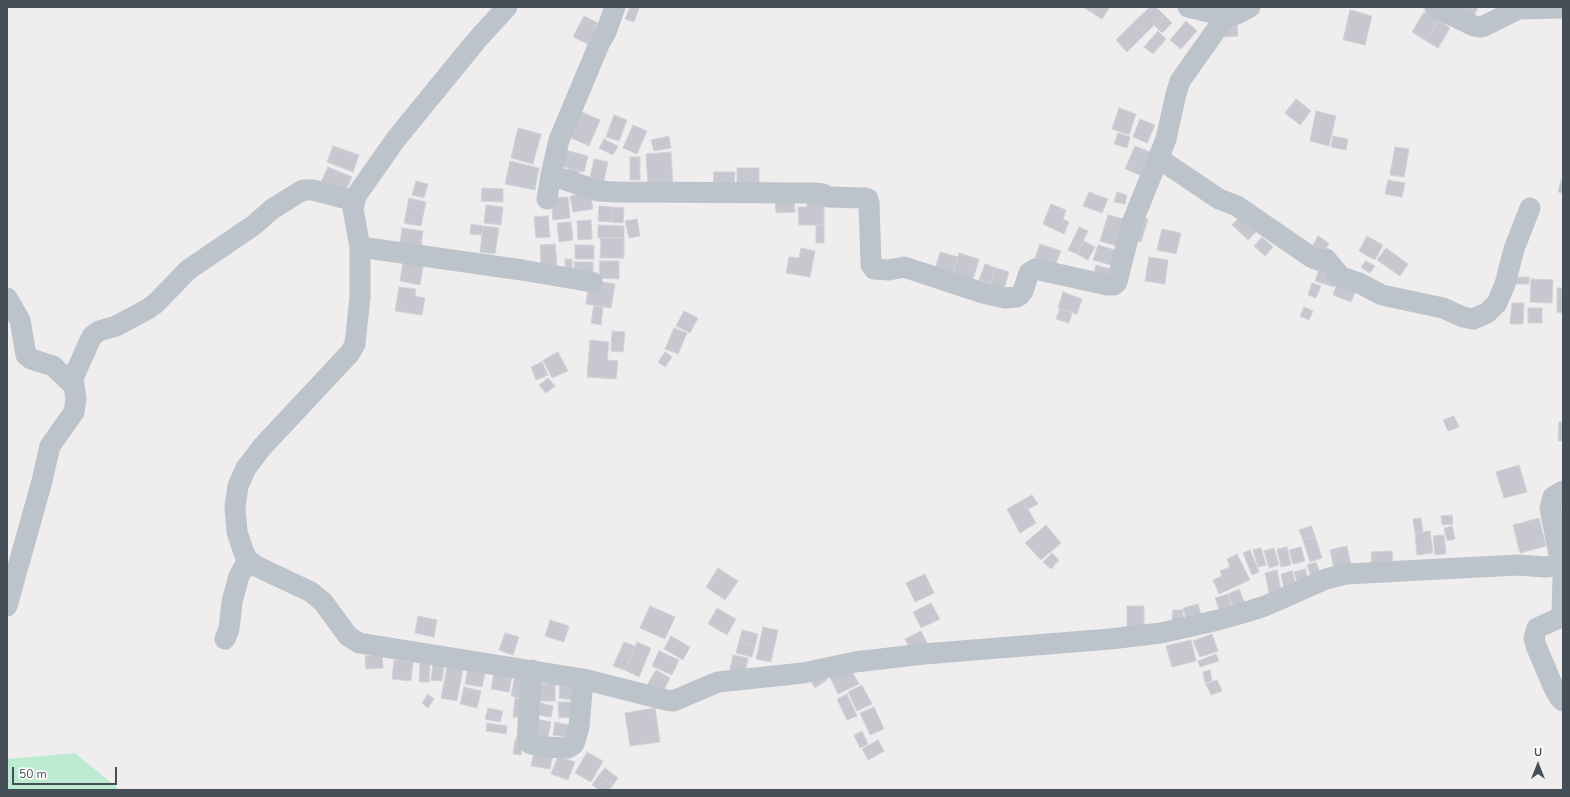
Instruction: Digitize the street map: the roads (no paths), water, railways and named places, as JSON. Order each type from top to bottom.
[{"type":"street","points":[[507,7],[476,41],[396,139],[356,196],[353,215],[360,247],[360,297],[357,334],[353,349],[262,447],[246,468],[238,486],[235,507],[237,532],[248,560],[256,566],[311,592],[323,602],[348,636],[358,643],[583,679],[666,700],[673,700],[718,682],[803,673],[856,662],[924,654],[1110,640],[1161,633],[1244,613],[1265,606],[1326,579],[1346,574],[1516,565],[1561,565]]},
{"type":"street","points":[[547,198],[559,140],[600,42],[606,32],[615,7]]},
{"type":"street","points":[[1188,7],[1226,16],[1237,14],[1250,7]]},
{"type":"street","points":[[1435,7],[1474,26],[1484,26],[1518,9],[1563,8]]},
{"type":"street","points":[[551,175],[598,191],[814,193],[823,194],[828,197],[865,198],[868,199],[869,203],[872,268],[889,270],[904,267],[983,293],[1005,298],[1014,298],[1022,294],[1029,273],[1035,269],[1107,285],[1116,284],[1132,223],[1166,139],[1180,81],[1226,16]]},
{"type":"street","points":[[1158,158],[1220,200],[1237,206],[1311,257],[1318,260],[1326,259],[1341,277],[1359,283],[1382,295],[1443,308],[1472,319],[1486,313],[1497,303],[1505,284],[1514,249],[1530,208]]},
{"type":"street","points":[[7,606],[42,481],[50,446],[75,410],[76,399],[73,378],[89,340],[94,334],[116,326],[156,303],[188,270],[254,225],[272,209],[307,189],[355,201]]},
{"type":"street","points":[[360,247],[522,270],[592,282]]},
{"type":"street","points":[[7,298],[20,320],[26,355],[32,359],[53,366],[73,385]]},
{"type":"street","points":[[1563,491],[1553,497],[1550,508],[1563,576],[1562,614],[1557,619],[1538,627],[1534,632],[1536,646],[1553,686],[1563,701]]},
{"type":"street","points":[[225,639],[229,629],[232,602],[239,576],[248,560]]},
{"type":"street","points":[[532,670],[527,740],[531,744],[544,747],[568,748],[574,744],[579,727],[583,679]]}]
